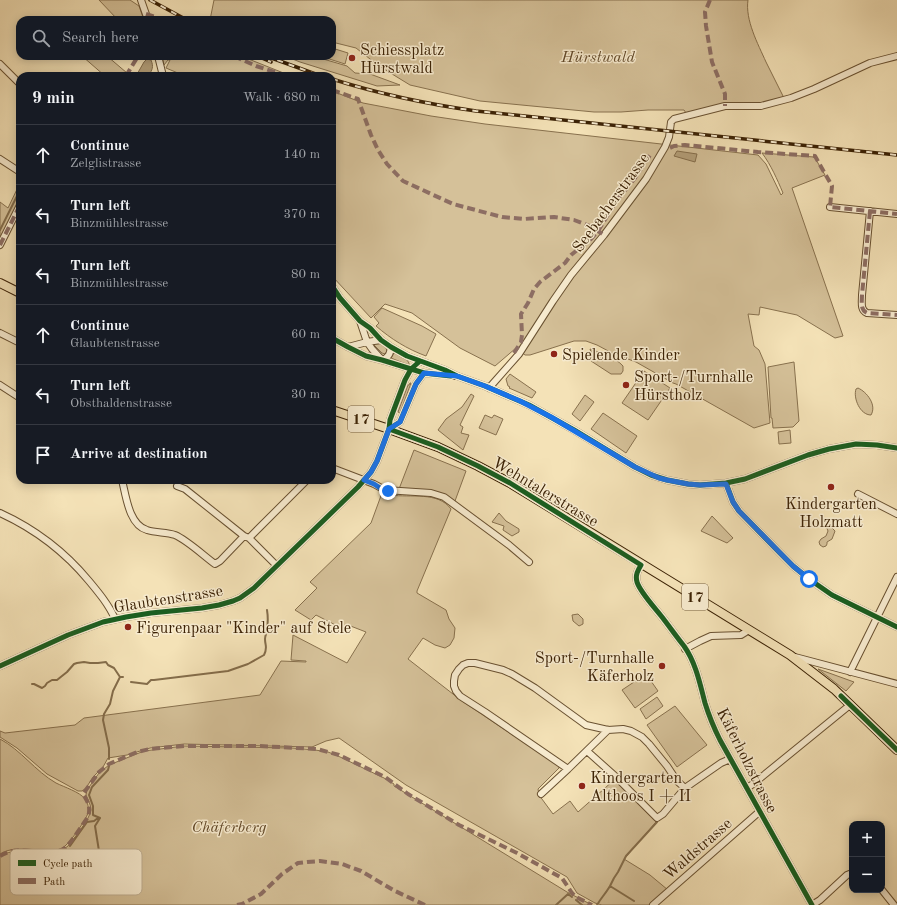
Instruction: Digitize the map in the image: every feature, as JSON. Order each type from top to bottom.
[{"type":"main road","points":[[0,283],[16,291]]},
{"type":"main road","name":"Wehntalerstrasse","points":[[336,411],[438,447],[504,480],[790,655],[834,689],[897,750]]},
{"type":"street","points":[[141,0],[147,16]]},
{"type":"street","name":"Seebacherstrasse","points":[[489,388],[519,354],[553,301],[646,179],[665,147],[669,137],[671,122],[674,119],[725,106],[761,106],[791,98],[870,63],[897,56]]},
{"type":"street","points":[[159,60],[162,72]]},
{"type":"street","points":[[0,64],[16,80]]},
{"type":"street","points":[[0,158],[16,169]]},
{"type":"street","points":[[830,207],[897,214]]},
{"type":"street","points":[[870,211],[862,308],[867,314],[897,315]]},
{"type":"street","points":[[0,245],[16,213]]},
{"type":"street","points":[[336,292],[360,321],[391,347],[407,356],[529,405],[635,467],[651,475],[667,480],[700,485],[726,484],[745,479],[808,454],[829,449],[856,444],[897,448]]},
{"type":"street","points":[[360,321],[367,342],[382,360]]},
{"type":"street","points":[[0,333],[16,340]]},
{"type":"street","points":[[336,340],[366,356],[424,373],[457,376]]},
{"type":"street","points":[[348,347],[381,340]]},
{"type":"street","points":[[382,360],[388,357],[391,352],[391,347]]},
{"type":"street","points":[[411,369],[420,361]]},
{"type":"street","points":[[420,361],[424,373]]},
{"type":"street","name":"Glaubtenstrasse","points":[[0,666],[77,631],[98,624],[115,619],[151,613],[202,608],[228,603],[240,598],[254,588],[371,472],[377,461],[389,429],[390,420],[405,380],[411,369]]},
{"type":"street","points":[[389,429],[400,422],[416,384],[424,373]]},
{"type":"street","points":[[0,385],[16,395]]},
{"type":"street","points":[[336,470],[388,491],[431,493],[444,497],[509,545],[529,562]]},
{"type":"street","points":[[123,484],[134,520],[139,526],[145,530],[174,535],[181,538],[215,564],[302,484]]},
{"type":"street","points":[[726,484],[733,502],[739,511],[793,566],[832,594],[897,627]]},
{"type":"street","points":[[177,486],[185,489],[246,537],[277,566]]},
{"type":"street","points":[[858,494],[897,514]]},
{"type":"street","points":[[0,513],[31,529],[55,546],[77,566],[102,596],[115,619]]},
{"type":"street","name":"Käferholzstrasse","points":[[641,565],[636,578],[640,588],[685,649],[698,677],[711,723],[759,812],[812,905]]},
{"type":"street","points":[[850,672],[897,577]]},
{"type":"street","points":[[685,649],[711,636],[741,635],[749,630]]},
{"type":"street","points":[[790,655],[897,684]]},
{"type":"street","points":[[568,769],[460,696],[454,686],[455,675],[459,669],[468,663],[475,663],[503,670],[535,688],[586,725],[608,730],[623,729],[631,731],[642,737],[657,752],[677,781],[685,788]]},
{"type":"street","points":[[747,788],[762,778],[850,705]]},
{"type":"street","points":[[541,794],[588,751],[608,730]]},
{"type":"street","points":[[588,751],[657,818],[663,814],[685,788],[721,763],[730,759]]},
{"type":"street","name":"Waldstrasse","points":[[653,905],[759,812]]},
{"type":"street","points":[[812,905],[820,900],[849,874]]},
{"type":"street","points":[[884,893],[894,905]]},
{"type":"green space","points":[[99,0],[130,0],[139,6],[143,16],[114,16]]},
{"type":"green space","name":"Hürstwald","points":[[214,0],[748,0],[748,16],[750,24],[766,62],[784,98],[760,104],[722,104],[686,113],[684,110],[594,112],[480,101],[410,85],[379,66],[356,48],[336,43],[336,16],[211,16]]},
{"type":"green space","points":[[336,49],[348,53],[345,64],[332,60],[336,60]]},
{"type":"green space","points":[[87,60],[112,60],[126,72],[100,72]]},
{"type":"green space","points":[[163,60],[168,60],[164,65]]},
{"type":"green space","points":[[170,60],[251,60],[281,72],[176,72],[166,68]]},
{"type":"green space","points":[[295,60],[327,60],[347,66],[355,73],[370,74],[400,85],[377,86]]},
{"type":"green space","points":[[336,93],[363,103],[431,116],[485,124],[758,155],[766,164],[781,195],[783,193],[771,167],[762,153],[814,157],[825,175],[792,188],[843,336],[835,338],[797,315],[760,307],[759,315],[748,314],[754,346],[759,350],[765,364],[770,423],[754,428],[636,362],[586,341],[574,341],[530,355],[525,355],[516,348],[495,366],[460,348],[412,313],[385,304],[371,318],[336,280]]},
{"type":"green space","points":[[16,191],[16,208],[0,239],[0,202],[8,208]]},
{"type":"green space","points":[[382,308],[436,334],[426,356],[400,343],[376,326],[379,323],[374,317]]},
{"type":"green space","points":[[378,343],[386,348],[387,351],[385,354],[373,344]]},
{"type":"green space","points":[[590,349],[608,356],[620,363],[623,366],[623,371],[621,374],[611,374],[591,361],[593,358]]},
{"type":"green space","points":[[394,352],[407,360],[409,364],[408,365],[391,358]]},
{"type":"green space","points":[[794,362],[799,421],[793,427],[773,428],[768,367]]},
{"type":"green space","points":[[644,371],[670,388],[648,420],[622,403]]},
{"type":"green space","points":[[510,374],[536,392],[532,398],[509,388],[510,387],[508,386],[506,379]]},
{"type":"green space","points":[[411,383],[400,413],[398,412]]},
{"type":"green space","points":[[858,388],[865,392],[872,403],[873,411],[871,415],[864,412],[858,405],[855,393],[856,389]]},
{"type":"green space","points":[[471,394],[474,396],[460,425],[463,427],[461,433],[469,435],[463,450],[438,430],[446,419],[462,407]]},
{"type":"green space","points":[[585,395],[594,402],[580,421],[572,414]]},
{"type":"green space","points":[[603,413],[637,436],[626,453],[591,429]]},
{"type":"green space","points":[[485,415],[492,418],[494,415],[503,419],[496,435],[479,428]]},
{"type":"green space","points":[[790,430],[791,443],[779,444],[778,432]]},
{"type":"green space","points":[[414,450],[466,471],[455,501],[399,489]]},
{"type":"green space","points":[[382,493],[398,496],[431,497],[445,503],[451,509],[417,593],[446,610],[449,619],[455,628],[454,638],[450,645],[445,648],[435,645],[423,638],[408,659],[462,701],[559,766],[559,768],[538,789],[539,795],[553,814],[570,801],[578,812],[614,780],[656,822],[624,859],[650,875],[668,890],[650,905],[602,905],[595,903],[577,893],[567,877],[406,785],[339,738],[326,741],[312,747],[184,744],[150,748],[127,755],[108,758],[103,767],[93,777],[86,788],[82,791],[78,791],[47,774],[17,748],[0,737],[0,731],[5,733],[75,725],[84,718],[260,695],[281,661],[306,662],[291,660],[293,635],[347,663],[366,632],[348,625],[345,630],[316,615],[311,620],[295,610],[317,588],[310,582],[371,523]]},
{"type":"green space","points":[[499,513],[506,521],[519,529],[519,532],[512,536],[503,530],[504,526],[492,522]]},
{"type":"green space","points":[[712,516],[733,538],[727,543],[701,531]]},
{"type":"green space","points":[[828,524],[835,531],[832,539],[827,542],[826,546],[823,547],[819,542],[826,536],[828,531],[826,526]]},
{"type":"green space","points":[[578,614],[583,619],[583,624],[579,626],[573,621],[572,615]]},
{"type":"green space","points":[[818,669],[854,682],[846,691]]},
{"type":"green space","points":[[646,674],[658,691],[635,708],[622,690]]},
{"type":"green space","points":[[657,697],[663,706],[646,719],[640,709]]},
{"type":"green space","points":[[675,706],[707,745],[677,767],[647,725]]},
{"type":"green space","points":[[0,739],[15,749],[48,778],[83,796],[88,804],[88,813],[74,835],[62,848],[10,849],[0,854]]},
{"type":"green space","name":"Chäferberg","points":[[184,746],[292,748],[328,752],[384,778],[394,784],[394,786],[567,892],[592,905],[0,905],[0,856],[10,853],[10,895],[142,895],[142,849],[63,849],[68,846],[90,814],[90,804],[86,795],[87,790],[99,773],[109,765],[144,751]]},
{"type":"shaded area","points":[[146,60],[151,60],[151,72],[138,72]]},
{"type":"shaded area","points":[[677,151],[697,154],[695,162],[674,156]]},
{"type":"waterway","points":[[0,230],[16,198]]},
{"type":"waterway","points":[[131,682],[147,684],[151,680],[228,671],[248,664],[264,655],[268,622],[267,610]]},
{"type":"waterway","points":[[32,684],[42,688],[52,680],[57,680],[74,664],[84,662],[106,662],[114,668],[120,677]]},
{"type":"waterway","points":[[109,759],[109,748],[103,720],[104,714],[110,704],[113,691],[120,677],[123,677]]},
{"type":"waterway","points":[[100,818],[93,815],[93,806],[89,795],[92,787],[108,770],[109,766]]},
{"type":"waterway","points":[[70,846],[87,822],[94,821],[98,818]]},
{"type":"waterway","points":[[99,849],[95,826],[100,818]]},
{"type":"waterway","points":[[634,901],[610,886],[626,856],[657,822]]},
{"type":"waterway","points":[[597,905],[610,886]]},
{"type":"waterway","points":[[556,905],[568,894],[572,897]]},
{"type":"waterway","points":[[576,900],[582,905]]},
{"type":"railway","points":[[150,0],[180,16]]},
{"type":"railway","points":[[266,60],[271,62]]},
{"type":"railway","points":[[277,60],[310,72]]},
{"type":"railway","points":[[336,80],[403,98],[476,111],[897,155]]},
{"type":"marked path","points":[[710,0],[705,12],[706,26],[712,62],[725,94],[725,106]]},
{"type":"marked path","points":[[146,14],[153,16]]},
{"type":"marked path","points":[[128,72],[136,60]]},
{"type":"marked path","points":[[243,60],[275,72]]},
{"type":"marked path","points":[[336,91],[358,99],[378,150],[387,164],[403,181],[453,204],[502,217],[524,219],[554,217],[574,220],[590,226],[604,235]]},
{"type":"marked path","points":[[670,148],[685,145],[815,156],[832,186],[830,207],[897,214]]},
{"type":"marked path","points":[[514,353],[521,342],[521,314],[534,289],[540,282],[565,263],[571,255],[591,239],[598,231],[617,200],[635,178],[650,155]]},
{"type":"marked path","points":[[870,211],[862,308],[867,313],[897,315]]},
{"type":"marked path","points":[[0,245],[16,213]]},
{"type":"marked path","points":[[63,849],[74,837],[88,817],[88,805],[83,794],[99,772],[109,764],[137,752],[150,749],[184,746],[258,746],[317,749],[339,755],[385,777],[408,794],[459,825],[517,853],[562,878],[576,897],[592,905]]},
{"type":"marked path","points":[[0,856],[10,852]]},
{"type":"marked path","points":[[237,905],[261,894],[282,874],[298,863],[320,861],[342,864],[361,871],[395,891],[425,905]]},
{"type":"cycle path","points":[[336,292],[360,321],[391,347],[407,356],[485,386],[529,405],[635,467],[651,475],[667,480],[700,485],[726,483],[745,479],[808,455],[829,449],[856,444],[897,448]]},
{"type":"cycle path","points":[[336,340],[366,356],[424,373],[451,376]]},
{"type":"cycle path","points":[[0,666],[68,635],[103,622],[151,613],[219,605],[240,598],[254,588],[358,487],[371,472],[377,461],[389,429],[390,420],[405,380],[411,369],[420,361]]},
{"type":"cycle path","points":[[389,429],[400,422],[416,384],[424,373]]},
{"type":"cycle path","points":[[389,429],[438,447],[510,483],[641,565],[636,579],[639,586],[644,595],[665,620],[692,659],[708,713],[720,740],[812,905]]},
{"type":"cycle path","points":[[726,483],[733,502],[739,511],[793,566],[832,595],[897,627]]},
{"type":"cycle path","points":[[841,696],[897,750]]},
{"type":"place","name":"Schiessplatz Hürstwald","points":[[352,58]]},
{"type":"place","name":"Spielende Kinder","points":[[554,354]]},
{"type":"place","name":"Sport-/Turnhalle Hürstholz","points":[[626,385]]},
{"type":"place","name":"Kindergarten Holzmatt","points":[[831,487]]},
{"type":"place","name":"Figurenpaar \"Kinder\" auf Stele","points":[[128,627]]},
{"type":"place","name":"Sport-/Turnhalle Käferholz","points":[[662,666]]},
{"type":"place","name":"Kindergarten Althoos I + II","points":[[582,786]]},
{"type":"route","points":[[388,491],[364,480],[371,472],[377,461],[389,429],[400,422],[404,416],[416,384],[424,373],[457,376],[501,392],[529,405],[651,475],[678,483],[700,485],[726,484],[733,502],[739,511],[793,566],[809,579]]}]
